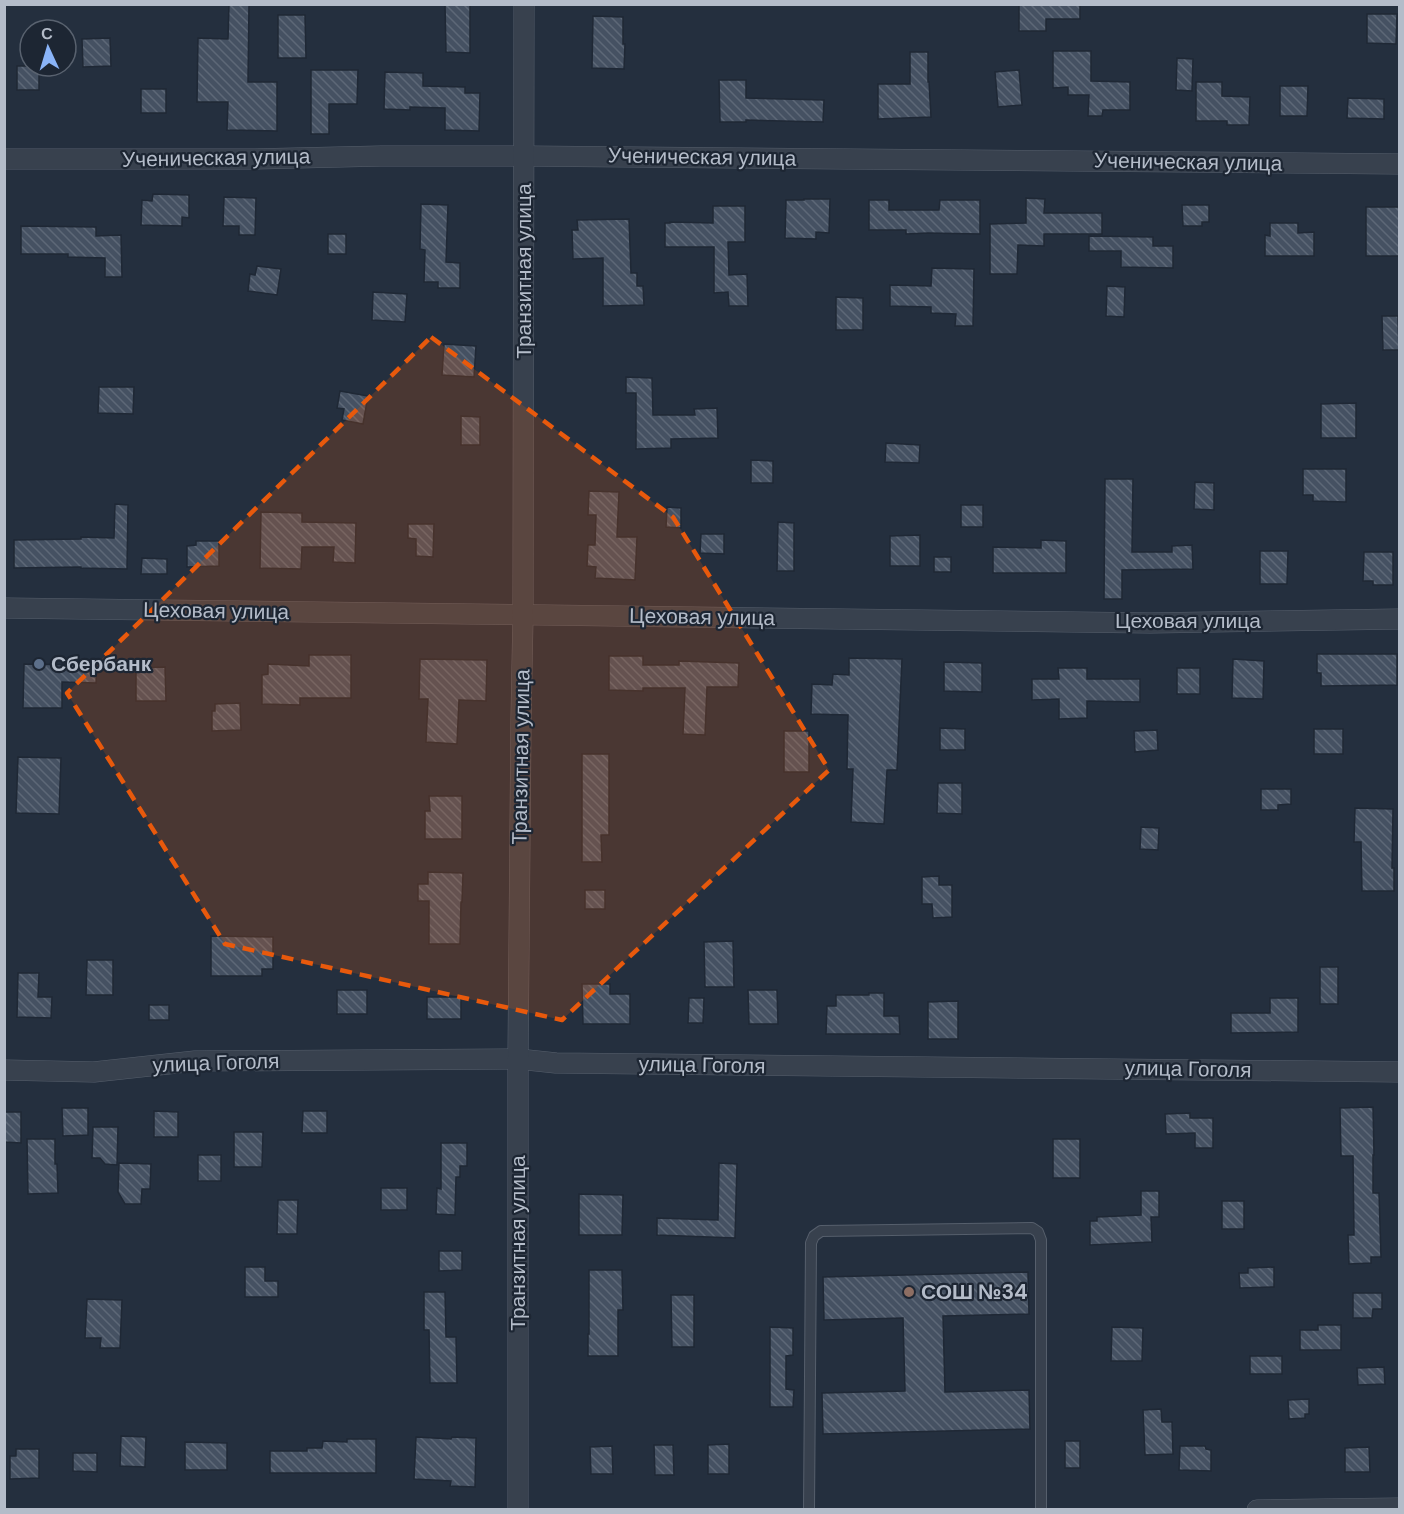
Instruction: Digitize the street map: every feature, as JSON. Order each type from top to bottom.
[{"type":"street","name":"Транзитная улица","points":[[518,1509],[518,1059],[523,615],[525,4]]},
{"type":"street","name":"Ученическая улица","points":[[4,159],[524,156],[1400,164]]},
{"type":"street","name":"Цеховая улица","points":[[4,608],[1150,623],[1400,619]]},
{"type":"street","name":"улица Гоголя","points":[[4,1070],[94,1072],[195,1061],[518,1059],[556,1063],[1400,1072]]},
{"type":"street","points":[[1257,1509],[1400,1508]]},
{"type":"lane","points":[[808,1509],[811,1243],[814,1236],[821,1231],[1032,1228],[1038,1232],[1041,1240],[1041,1509]]},
{"type":"highlighted area","points":[[431,337],[673,517],[829,770],[562,1020],[225,944],[67,693]]},
{"type":"building","points":[[229,4],[249,4],[248,82],[277,82],[277,131],[227,130],[228,102],[197,102],[198,38],[228,39]]},
{"type":"building","points":[[445,4],[470,4],[470,53],[446,52]]},
{"type":"building","points":[[1019,4],[1080,4],[1080,19],[1046,19],[1046,31],[1019,31]]},
{"type":"building","points":[[1367,14],[1397,14],[1396,44],[1367,43]]},
{"type":"building","points":[[278,15],[305,15],[306,58],[278,58]]},
{"type":"building","points":[[593,16],[623,17],[624,69],[592,68]]},
{"type":"building","points":[[110,38],[111,66],[83,67],[82,39]]},
{"type":"building","points":[[1053,51],[1091,51],[1091,81],[1130,82],[1130,110],[1103,110],[1102,116],[1088,116],[1089,95],[1068,95],[1068,87],[1053,88]]},
{"type":"building","points":[[910,52],[928,52],[931,117],[878,119],[878,84],[910,84]]},
{"type":"building","points":[[1177,58],[1193,59],[1192,91],[1176,90]]},
{"type":"building","points":[[17,66],[18,78],[39,78],[39,90],[17,90]]},
{"type":"building","points":[[311,70],[358,70],[357,104],[329,104],[329,134],[311,134]]},
{"type":"building","points":[[1019,70],[1022,105],[998,107],[995,72]]},
{"type":"building","points":[[385,72],[423,73],[423,86],[465,87],[465,93],[480,93],[479,131],[445,130],[445,108],[384,109]]},
{"type":"building","points":[[719,80],[746,80],[746,98],[824,100],[823,122],[746,120],[746,122],[720,122]]},
{"type":"building","points":[[1196,82],[1222,82],[1222,96],[1250,97],[1249,125],[1227,125],[1227,121],[1196,121]]},
{"type":"building","points":[[1280,86],[1308,86],[1307,116],[1280,116]]},
{"type":"building","points":[[141,89],[166,89],[166,113],[141,113]]},
{"type":"building","points":[[1348,98],[1384,99],[1384,119],[1347,118]]},
{"type":"building","points":[[153,194],[189,195],[189,218],[182,217],[182,226],[141,225],[142,200],[152,201]]},
{"type":"building","points":[[224,197],[256,198],[255,235],[239,235],[239,226],[223,226]]},
{"type":"building","points":[[1026,198],[1045,199],[1044,213],[1102,213],[1102,234],[1044,234],[1044,246],[1018,245],[1017,274],[990,274],[990,224],[1026,223]]},
{"type":"building","points":[[830,199],[829,233],[816,232],[816,239],[785,238],[786,200]]},
{"type":"building","points":[[869,200],[889,200],[889,210],[939,210],[940,200],[980,200],[980,234],[906,234],[906,230],[869,230]]},
{"type":"building","points":[[421,204],[448,205],[446,262],[460,263],[460,288],[438,288],[438,282],[424,282],[425,250],[420,249]]},
{"type":"building","points":[[1182,205],[1209,205],[1209,222],[1202,222],[1202,226],[1183,226]]},
{"type":"building","points":[[713,206],[745,206],[745,242],[728,242],[729,275],[747,274],[748,306],[729,306],[728,292],[714,293],[714,247],[665,247],[665,223],[713,223]]},
{"type":"building","points":[[1366,207],[1399,207],[1400,256],[1366,256]]},
{"type":"building","points":[[629,219],[631,273],[637,273],[637,286],[643,286],[644,305],[603,306],[603,258],[573,259],[572,230],[578,230],[577,220]]},
{"type":"building","points":[[1270,223],[1298,223],[1298,233],[1314,232],[1314,256],[1265,256],[1265,235],[1270,236]]},
{"type":"building","points":[[21,226],[96,227],[96,236],[121,235],[122,277],[105,277],[105,258],[68,257],[68,254],[21,254]]},
{"type":"building","points":[[328,234],[346,234],[346,254],[328,254]]},
{"type":"building","points":[[1089,236],[1153,237],[1153,246],[1173,246],[1173,268],[1121,267],[1121,251],[1089,251]]},
{"type":"building","points":[[257,266],[281,269],[277,295],[248,291],[250,274],[255,275]]},
{"type":"building","points":[[932,268],[974,269],[973,326],[955,326],[956,314],[931,313],[931,307],[890,306],[890,285],[931,286]]},
{"type":"building","points":[[1107,286],[1125,287],[1124,317],[1106,316]]},
{"type":"building","points":[[373,292],[407,294],[405,322],[372,320]]},
{"type":"building","points":[[836,297],[863,298],[863,330],[836,330]]},
{"type":"building","points":[[1382,316],[1398,316],[1399,350],[1383,350]]},
{"type":"building","points":[[444,344],[476,346],[474,377],[442,375]]},
{"type":"building","points":[[626,377],[652,378],[653,415],[695,415],[694,409],[717,408],[718,438],[671,439],[671,448],[636,449],[636,393],[626,393]]},
{"type":"building","points":[[99,387],[134,387],[133,414],[98,413]]},
{"type":"building","points":[[340,391],[368,396],[363,424],[342,420],[344,409],[337,408]]},
{"type":"building","points":[[1356,403],[1356,438],[1321,438],[1321,404]]},
{"type":"building","points":[[461,416],[480,417],[480,445],[461,445]]},
{"type":"building","points":[[886,443],[920,445],[919,463],[885,462]]},
{"type":"building","points":[[751,460],[773,461],[773,483],[751,483]]},
{"type":"building","points":[[1303,469],[1346,469],[1346,502],[1313,501],[1313,495],[1303,495]]},
{"type":"building","points":[[1105,479],[1133,479],[1132,552],[1172,552],[1172,546],[1192,545],[1193,569],[1122,570],[1122,599],[1104,599]]},
{"type":"building","points":[[1195,482],[1214,483],[1214,510],[1194,509]]},
{"type":"building","points":[[589,491],[619,492],[617,537],[637,537],[635,580],[595,578],[596,567],[587,566],[588,545],[595,545],[596,515],[588,515]]},
{"type":"building","points":[[115,504],[128,505],[127,569],[14,568],[14,540],[114,538]]},
{"type":"building","points":[[961,505],[983,505],[983,527],[961,527]]},
{"type":"building","points":[[667,507],[681,508],[681,528],[666,527]]},
{"type":"building","points":[[261,512],[302,513],[302,522],[356,523],[355,563],[333,562],[334,547],[302,547],[301,569],[260,568]]},
{"type":"building","points":[[778,522],[794,523],[794,571],[777,571]]},
{"type":"building","points":[[408,524],[434,524],[433,557],[416,556],[416,539],[408,538]]},
{"type":"building","points":[[701,534],[724,534],[724,554],[700,553]]},
{"type":"building","points":[[920,535],[920,566],[890,566],[890,536]]},
{"type":"building","points":[[1041,540],[1066,541],[1066,573],[993,573],[993,547],[1041,548]]},
{"type":"building","points":[[196,541],[219,541],[219,566],[187,567],[187,546],[196,545]]},
{"type":"building","points":[[1260,551],[1288,551],[1287,584],[1260,584]]},
{"type":"building","points":[[1364,552],[1393,552],[1393,585],[1373,585],[1373,581],[1363,581]]},
{"type":"building","points":[[934,557],[951,557],[951,572],[934,572]]},
{"type":"building","points":[[142,558],[167,559],[167,574],[141,574]]},
{"type":"building","points":[[1317,654],[1397,654],[1397,685],[1321,686],[1321,673],[1317,673]]},
{"type":"building","points":[[309,655],[351,655],[351,698],[300,698],[300,705],[262,704],[262,675],[268,674],[268,664],[309,666]]},
{"type":"building","points":[[609,656],[643,656],[643,665],[679,665],[679,661],[739,663],[738,687],[707,687],[705,735],[683,734],[685,688],[643,688],[643,691],[609,690]]},
{"type":"building","points":[[849,658],[902,659],[897,770],[887,770],[884,824],[851,822],[853,769],[847,769],[848,715],[811,714],[812,684],[832,685],[833,674],[849,675]]},
{"type":"building","points":[[420,659],[487,660],[486,701],[459,700],[457,744],[426,742],[428,699],[419,699]]},
{"type":"building","points":[[1233,659],[1264,661],[1263,699],[1232,698]]},
{"type":"building","points":[[80,660],[97,660],[96,683],[62,682],[62,708],[23,708],[24,664],[80,665]]},
{"type":"building","points":[[944,662],[982,663],[982,692],[944,691]]},
{"type":"building","points":[[165,667],[166,701],[136,701],[136,668]]},
{"type":"building","points":[[1058,668],[1087,668],[1087,679],[1140,679],[1140,702],[1087,701],[1087,718],[1059,719],[1059,699],[1032,700],[1032,679],[1059,679]]},
{"type":"building","points":[[1177,668],[1200,668],[1200,694],[1177,694]]},
{"type":"building","points":[[240,703],[241,730],[212,731],[212,711],[215,711],[215,704]]},
{"type":"building","points":[[940,728],[965,729],[965,750],[940,750]]},
{"type":"building","points":[[1314,729],[1343,729],[1343,754],[1314,754]]},
{"type":"building","points":[[1157,730],[1158,750],[1135,752],[1134,731]]},
{"type":"building","points":[[784,731],[809,731],[809,772],[784,772]]},
{"type":"building","points":[[582,754],[609,754],[609,835],[601,835],[602,862],[582,862]]},
{"type":"building","points":[[18,757],[61,758],[59,814],[16,813]]},
{"type":"building","points":[[938,783],[962,783],[962,814],[937,813]]},
{"type":"building","points":[[1261,789],[1291,789],[1291,804],[1278,805],[1278,810],[1261,810]]},
{"type":"building","points":[[429,796],[462,796],[462,839],[425,839],[425,811],[430,811]]},
{"type":"building","points":[[1355,808],[1393,809],[1394,891],[1362,891],[1361,842],[1354,842]]},
{"type":"building","points":[[1141,827],[1159,828],[1158,850],[1140,849]]},
{"type":"building","points":[[428,872],[463,873],[460,944],[429,944],[429,901],[418,901],[418,884],[428,884]]},
{"type":"building","points":[[939,876],[939,885],[952,885],[952,917],[933,918],[932,904],[922,904],[922,877]]},
{"type":"building","points":[[585,890],[605,890],[605,909],[585,909]]},
{"type":"building","points":[[211,936],[273,937],[273,969],[262,969],[262,976],[211,976]]},
{"type":"building","points":[[733,941],[734,987],[705,987],[704,942]]},
{"type":"building","points":[[87,960],[113,960],[113,995],[86,995]]},
{"type":"building","points":[[1320,967],[1338,967],[1338,1004],[1320,1004]]},
{"type":"building","points":[[18,973],[39,973],[38,997],[52,997],[51,1018],[17,1017]]},
{"type":"building","points":[[582,984],[610,984],[610,994],[630,994],[630,1024],[583,1024]]},
{"type":"building","points":[[337,990],[367,990],[367,1014],[337,1014]]},
{"type":"building","points":[[748,990],[777,990],[778,1024],[749,1024]]},
{"type":"building","points":[[869,993],[884,993],[884,1016],[899,1016],[900,1034],[826,1034],[827,1006],[836,1006],[836,995],[869,995]]},
{"type":"building","points":[[427,997],[461,997],[461,1019],[427,1019]]},
{"type":"building","points":[[689,998],[704,998],[703,1023],[688,1023]]},
{"type":"building","points":[[1270,998],[1298,998],[1298,1032],[1231,1033],[1231,1013],[1270,1013]]},
{"type":"building","points":[[958,1001],[958,1039],[928,1039],[928,1002]]},
{"type":"building","points":[[149,1005],[169,1005],[169,1020],[149,1020]]},
{"type":"building","points":[[1373,1107],[1373,1193],[1379,1193],[1381,1257],[1371,1257],[1371,1263],[1349,1264],[1348,1235],[1354,1235],[1353,1156],[1341,1156],[1340,1108]]},
{"type":"building","points":[[62,1108],[88,1108],[88,1135],[63,1136]]},
{"type":"building","points":[[154,1111],[178,1112],[178,1137],[154,1137]]},
{"type":"building","points":[[303,1111],[327,1111],[327,1133],[302,1133]]},
{"type":"building","points":[[4,1112],[21,1112],[21,1143],[4,1142]]},
{"type":"building","points":[[1190,1113],[1190,1118],[1213,1118],[1213,1148],[1195,1148],[1195,1133],[1166,1134],[1165,1114]]},
{"type":"building","points":[[93,1127],[118,1127],[117,1165],[105,1164],[100,1158],[92,1158]]},
{"type":"building","points":[[234,1132],[263,1132],[262,1167],[234,1167]]},
{"type":"building","points":[[27,1139],[55,1139],[58,1193],[28,1194]]},
{"type":"building","points":[[1053,1139],[1080,1139],[1080,1178],[1053,1178]]},
{"type":"building","points":[[441,1143],[467,1143],[467,1166],[460,1166],[460,1177],[456,1177],[455,1215],[436,1214],[437,1188],[441,1189]]},
{"type":"building","points":[[198,1155],[221,1155],[221,1181],[198,1181]]},
{"type":"building","points":[[119,1163],[151,1164],[150,1189],[142,1189],[141,1204],[125,1204],[118,1192]]},
{"type":"building","points":[[719,1163],[737,1164],[735,1238],[657,1235],[657,1218],[718,1220]]},
{"type":"building","points":[[381,1188],[407,1188],[407,1210],[381,1210]]},
{"type":"building","points":[[1141,1191],[1159,1191],[1159,1217],[1151,1217],[1152,1242],[1090,1245],[1090,1221],[1097,1221],[1097,1217],[1141,1215]]},
{"type":"building","points":[[579,1194],[623,1195],[622,1235],[579,1235]]},
{"type":"building","points":[[278,1200],[298,1200],[297,1234],[277,1234]]},
{"type":"building","points":[[1222,1201],[1244,1201],[1244,1229],[1222,1229]]},
{"type":"building","points":[[439,1251],[462,1251],[462,1270],[439,1271]]},
{"type":"building","points":[[245,1267],[265,1267],[265,1281],[278,1281],[278,1297],[245,1297]]},
{"type":"building","points":[[1274,1267],[1274,1287],[1240,1288],[1239,1273],[1248,1273],[1248,1268]]},
{"type":"building","points":[[589,1270],[622,1270],[623,1310],[618,1310],[618,1356],[588,1356]]},
{"type":"building","points":[[1028,1272],[1029,1314],[943,1316],[945,1392],[1029,1390],[1030,1429],[823,1434],[822,1393],[905,1391],[903,1318],[824,1320],[823,1277]]},
{"type":"building","points":[[424,1292],[445,1292],[446,1337],[456,1337],[457,1383],[430,1383],[429,1330],[424,1330]]},
{"type":"building","points":[[1353,1293],[1382,1293],[1382,1309],[1373,1309],[1372,1318],[1353,1318]]},
{"type":"building","points":[[671,1295],[694,1295],[694,1347],[672,1347]]},
{"type":"building","points":[[87,1299],[122,1300],[120,1348],[100,1348],[101,1338],[85,1338]]},
{"type":"building","points":[[1318,1325],[1341,1325],[1341,1350],[1300,1350],[1300,1330],[1318,1330]]},
{"type":"building","points":[[770,1327],[793,1328],[793,1355],[786,1356],[786,1389],[794,1390],[793,1407],[770,1407]]},
{"type":"building","points":[[1112,1327],[1143,1328],[1142,1361],[1111,1361]]},
{"type":"building","points":[[1250,1356],[1282,1356],[1282,1374],[1250,1374]]},
{"type":"building","points":[[1384,1367],[1385,1384],[1358,1385],[1357,1368]]},
{"type":"building","points":[[1309,1399],[1309,1414],[1305,1414],[1305,1418],[1289,1419],[1288,1400]]},
{"type":"building","points":[[1161,1409],[1162,1422],[1172,1422],[1173,1454],[1145,1455],[1143,1410]]},
{"type":"building","points":[[121,1436],[146,1437],[145,1467],[120,1466]]},
{"type":"building","points":[[416,1437],[476,1438],[475,1487],[450,1486],[451,1481],[414,1479]]},
{"type":"building","points":[[347,1439],[376,1439],[376,1473],[270,1473],[270,1451],[307,1451],[307,1448],[322,1448],[323,1441],[347,1442]]},
{"type":"building","points":[[1065,1441],[1080,1441],[1080,1468],[1065,1468]]},
{"type":"building","points":[[185,1442],[227,1443],[227,1470],[185,1470]]},
{"type":"building","points":[[729,1444],[729,1474],[708,1474],[708,1445]]},
{"type":"building","points":[[654,1445],[673,1445],[674,1475],[655,1475]]},
{"type":"building","points":[[612,1446],[613,1474],[591,1474],[590,1447]]},
{"type":"building","points":[[1180,1446],[1205,1446],[1206,1449],[1211,1450],[1211,1471],[1179,1470]]},
{"type":"building","points":[[1369,1447],[1370,1472],[1345,1472],[1345,1448]]},
{"type":"building","points":[[16,1449],[39,1449],[39,1478],[10,1479],[10,1456],[16,1456]]},
{"type":"building","points":[[73,1453],[97,1453],[97,1472],[73,1471]]},
{"type":"place","name":"Сбербанк","points":[[39,664]]},
{"type":"place","name":"СОШ №34","points":[[909,1292]]}]
